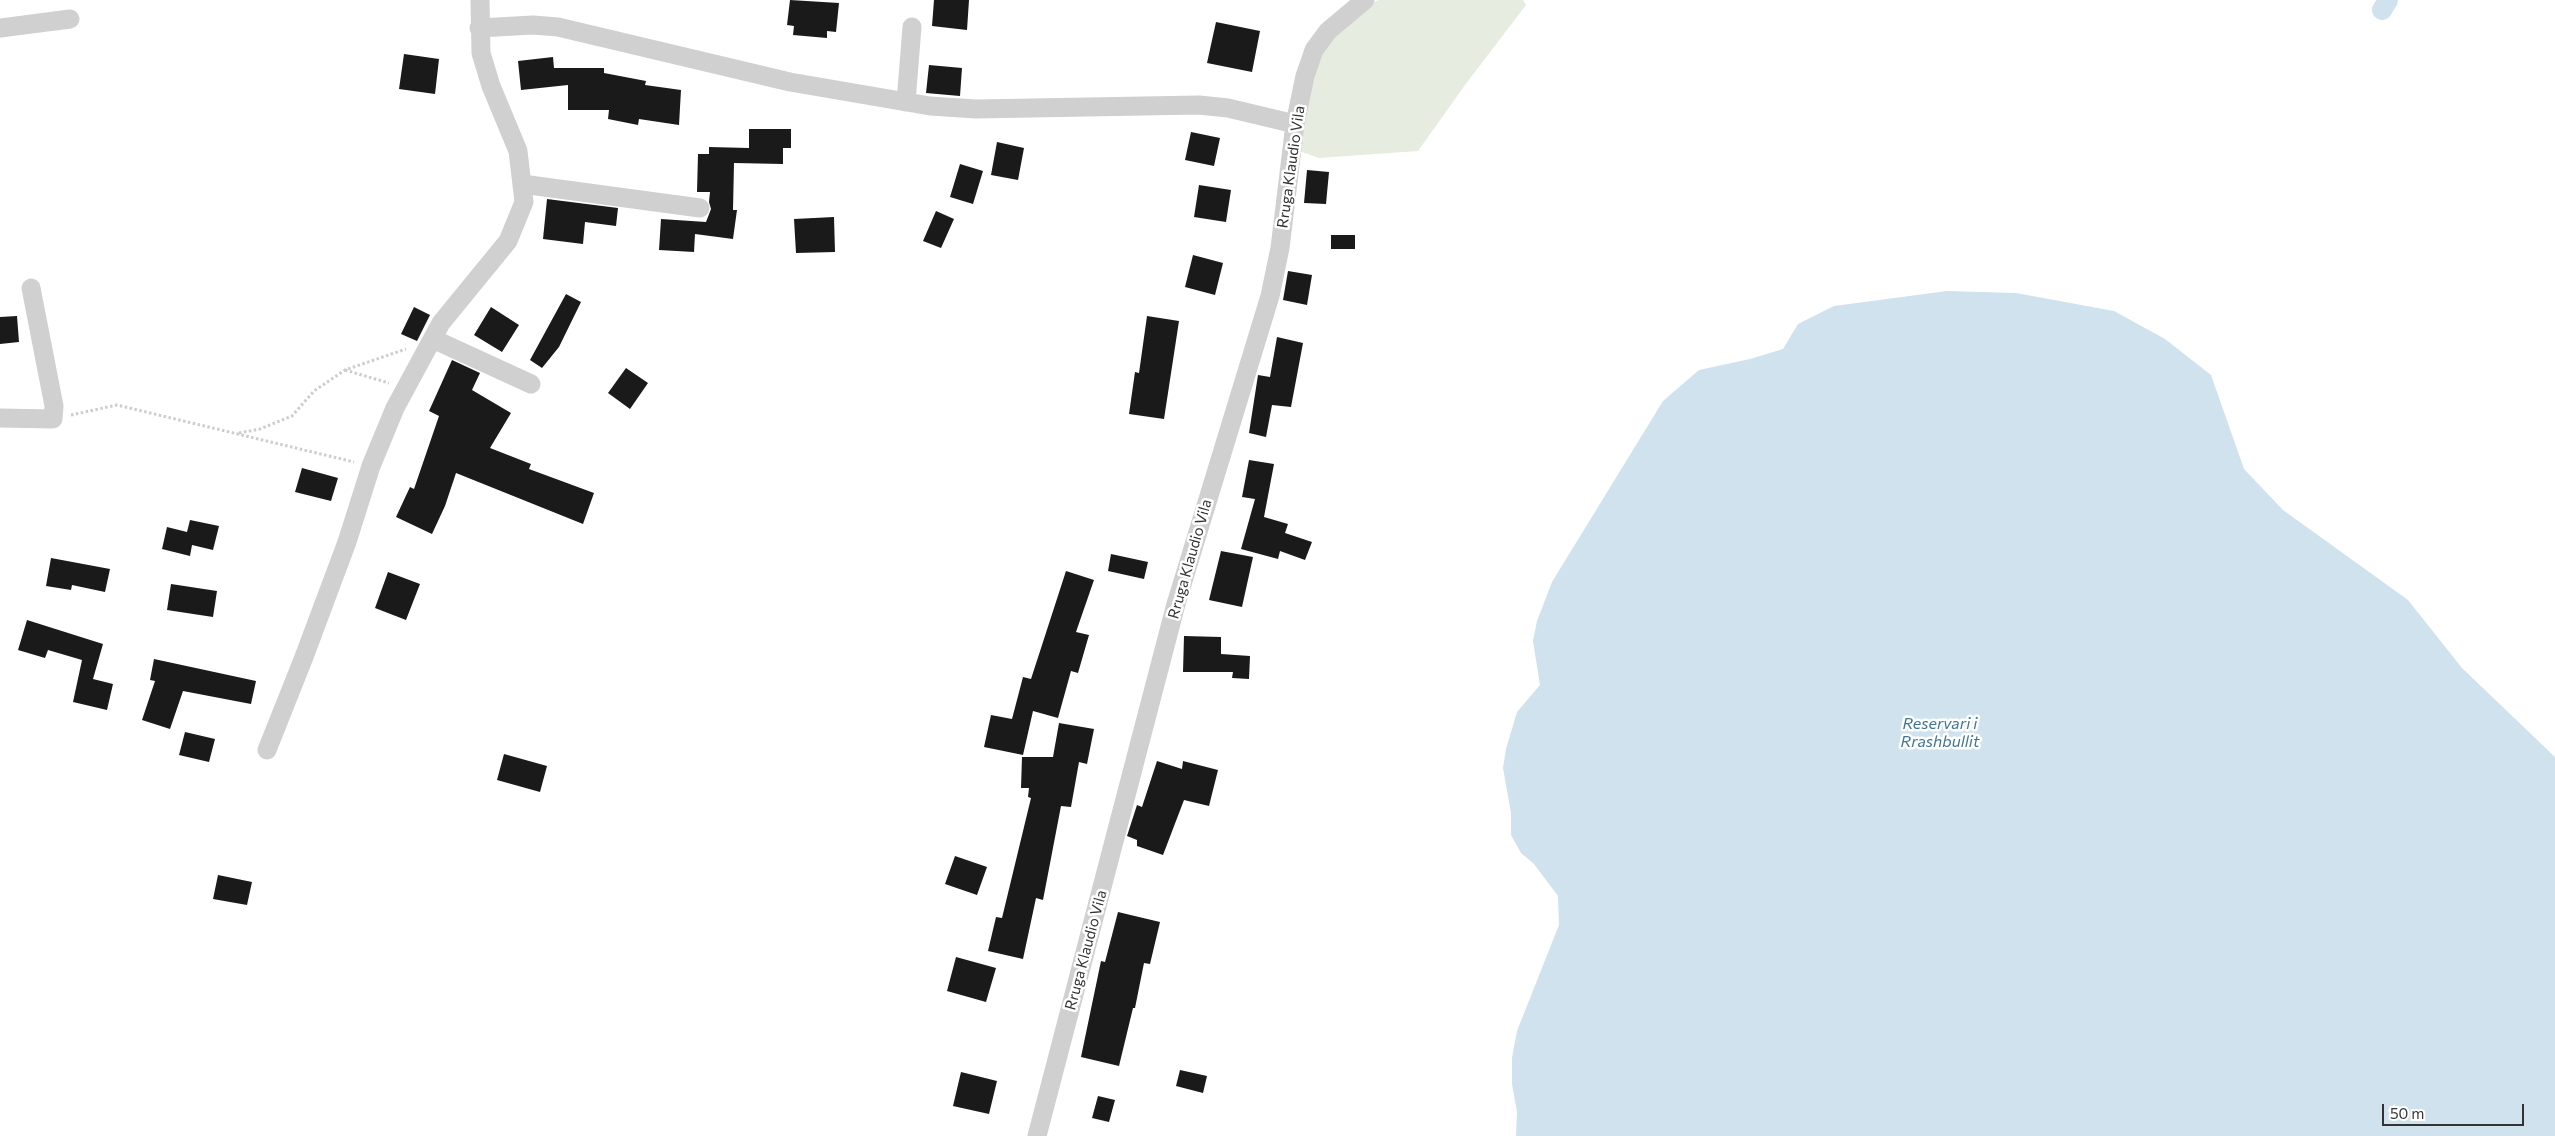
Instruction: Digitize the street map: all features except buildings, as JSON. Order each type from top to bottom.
[{"type":"street","points":[[267,750],[344,550],[371,466],[395,408],[441,323],[508,241],[524,202],[518,151],[491,86],[481,53],[479,28],[480,0]]},
{"type":"street","name":"Rruga Klaudio Vila","points":[[1037,1136],[1176,604],[1270,296],[1280,248],[1295,124],[1305,76],[1314,50],[1328,31],[1365,0]]},
{"type":"street","points":[[0,28],[70,19]]},
{"type":"street","points":[[479,28],[533,25],[558,27],[790,82],[906,102],[976,109],[1199,105],[1228,108],[1295,124]]},
{"type":"street","points":[[906,102],[912,27]]},
{"type":"street","points":[[522,184],[700,208]]},
{"type":"street","points":[[0,418],[53,419],[54,406],[30,288]]},
{"type":"street","points":[[431,342],[531,384]]},
{"type":"path","points":[[236,434],[260,429],[292,416],[314,391],[345,370],[431,342]]},
{"type":"path","points":[[345,370],[406,387]]},
{"type":"path","points":[[53,419],[117,405],[371,466]]},
{"type":"shaded area","points":[[1379,0],[1523,0],[1526,5],[1418,151],[1319,158],[1299,151],[1317,44],[1358,8]]},
{"type":"water","name":"Reservari i Rrashbullit","points":[[1947,291],[2016,293],[2114,311],[2165,339],[2211,375],[2244,469],[2283,510],[2408,600],[2462,668],[2555,757],[2555,1136],[1516,1136],[1517,1112],[1512,1084],[1512,1058],[1517,1031],[1559,925],[1558,896],[1534,864],[1521,853],[1511,835],[1511,813],[1503,768],[1506,749],[1517,712],[1540,685],[1533,641],[1537,621],[1552,582],[1663,401],[1699,370],[1750,359],[1783,349],[1798,324],[1834,306]]},
{"type":"waterway","points":[[2382,10],[2388,0]]}]
